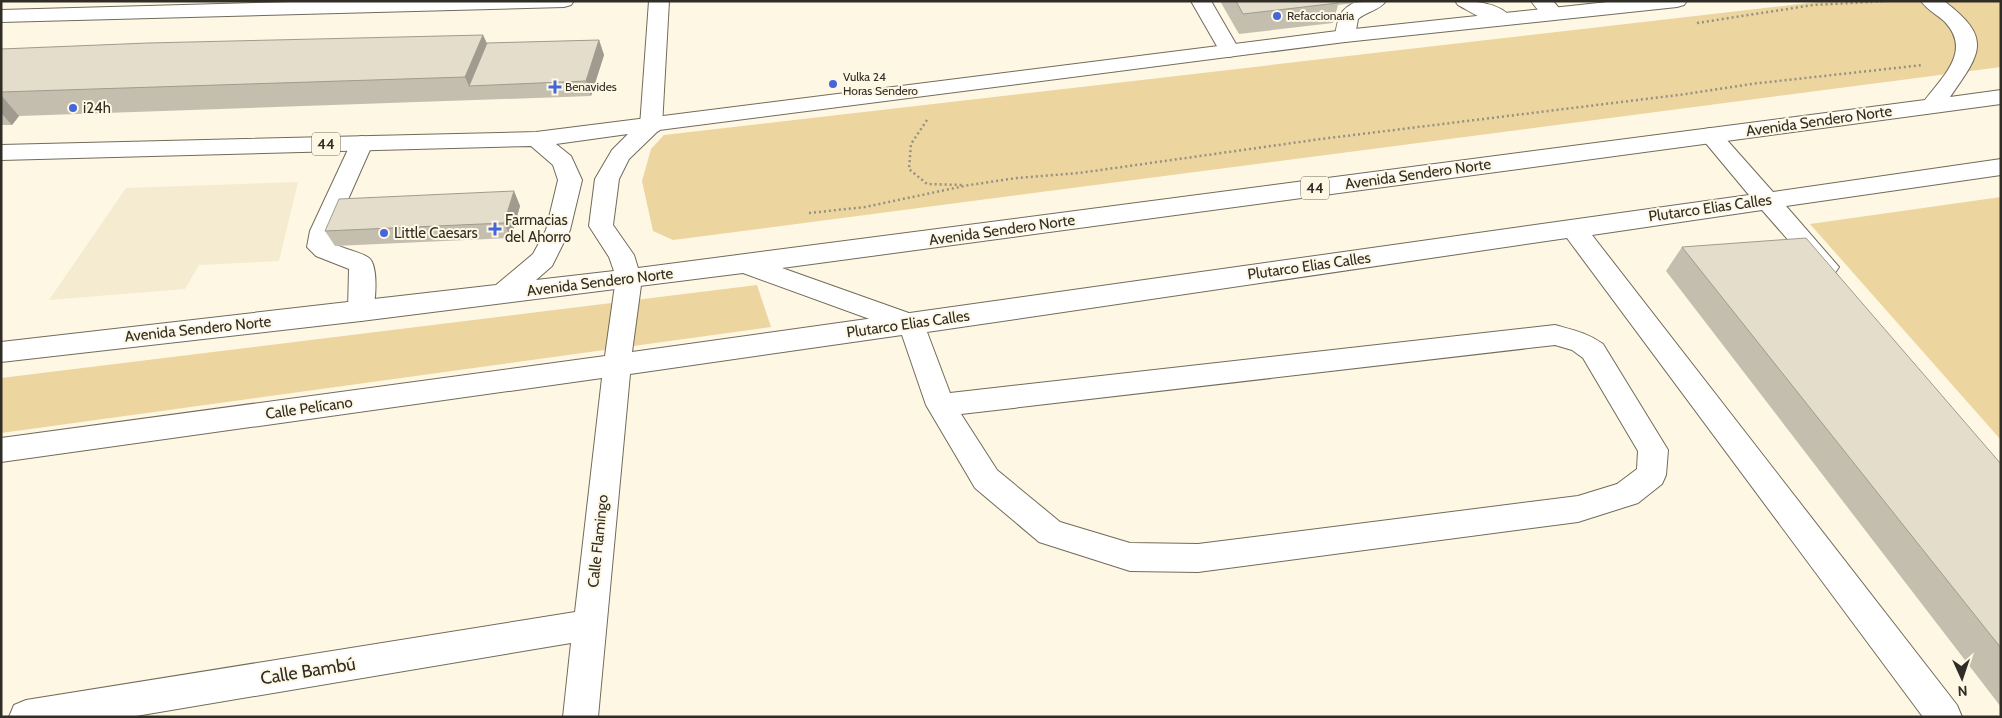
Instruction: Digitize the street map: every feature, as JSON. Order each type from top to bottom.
[{"type":"main road","points":[[1,16],[564,1]]},
{"type":"main road","points":[[629,278],[621,255],[601,226],[607,179],[620,155],[651,126],[659,1]]},
{"type":"main road","points":[[1201,1],[1229,51]]},
{"type":"main road","points":[[1345,36],[1348,17],[1359,8],[1376,1]]},
{"type":"main road","points":[[1464,1],[1502,19]]},
{"type":"main road","name":"44","points":[[1,153],[536,139],[651,126],[1345,36],[1502,19],[1548,8],[1677,1]]},
{"type":"main road","points":[[1930,1],[1961,26],[1968,38],[1969,47],[1964,60],[1932,106]]},
{"type":"main road","name":"Avenida Sendero Norte","points":[[1,352],[360,311],[744,264],[2001,97]]},
{"type":"main road","points":[[1710,135],[1845,288]]},
{"type":"main road","points":[[502,294],[543,260],[558,230],[570,180],[564,161],[536,139]]},
{"type":"main road","points":[[360,311],[362,272],[360,264],[329,254],[320,247],[322,231],[362,143]]},
{"type":"main road","name":"Plutarco Elias Calles","points":[[617,365],[2001,167]]},
{"type":"main road","points":[[1574,228],[1946,717]]},
{"type":"main road","points":[[744,264],[912,324],[940,405],[986,479],[1050,532],[1130,557],[1198,558],[1578,509],[1627,494],[1652,474],[1653,450],[1593,351],[1581,342],[1554,335],[940,405]]},
{"type":"main road","name":"Calle Flamingo","points":[[580,717],[617,365],[629,278]]},
{"type":"main road","name":"Calle Pelícano","points":[[1,450],[617,365]]},
{"type":"main road","name":"Calle Bambú","points":[[26,717],[589,625]]},
{"type":"path","points":[[809,213],[865,207],[969,185],[1751,84],[1964,60]]},
{"type":"path","points":[[928,120],[911,144],[909,169],[927,184],[969,185]]},
{"type":"shaded area","points":[[1826,1],[2001,1],[2001,67],[673,240],[653,231],[642,181],[651,149],[664,135]]},
{"type":"shaded area","points":[[298,182],[279,261],[199,265],[185,289],[49,300],[126,188]]},
{"type":"shaded area","points":[[2001,197],[2001,440],[1810,224]]},
{"type":"shaded area","points":[[757,285],[771,327],[1,433],[1,378]]},
{"type":"building","points":[[1236,1],[1337,1],[1338,3],[1243,14]]},
{"type":"building","points":[[483,35],[465,77],[1,92],[1,49],[148,43]]},
{"type":"building","points":[[599,40],[586,81],[469,86],[487,43]]},
{"type":"building","points":[[514,191],[504,223],[325,231],[339,199]]},
{"type":"building","points":[[1806,238],[2001,464],[2001,648],[1682,247]]},
{"type":"place","name":"Refaccionaria","points":[[1277,16]]},
{"type":"place","name":"Vulka 24 Horas Sendero","points":[[833,84]]},
{"type":"place","name":"Benavides","points":[[555,87]]},
{"type":"place","name":"i24h","points":[[73,108]]},
{"type":"place","name":"Farmacias del Ahorro","points":[[495,229]]},
{"type":"place","name":"Little Caesars","points":[[384,233]]}]
